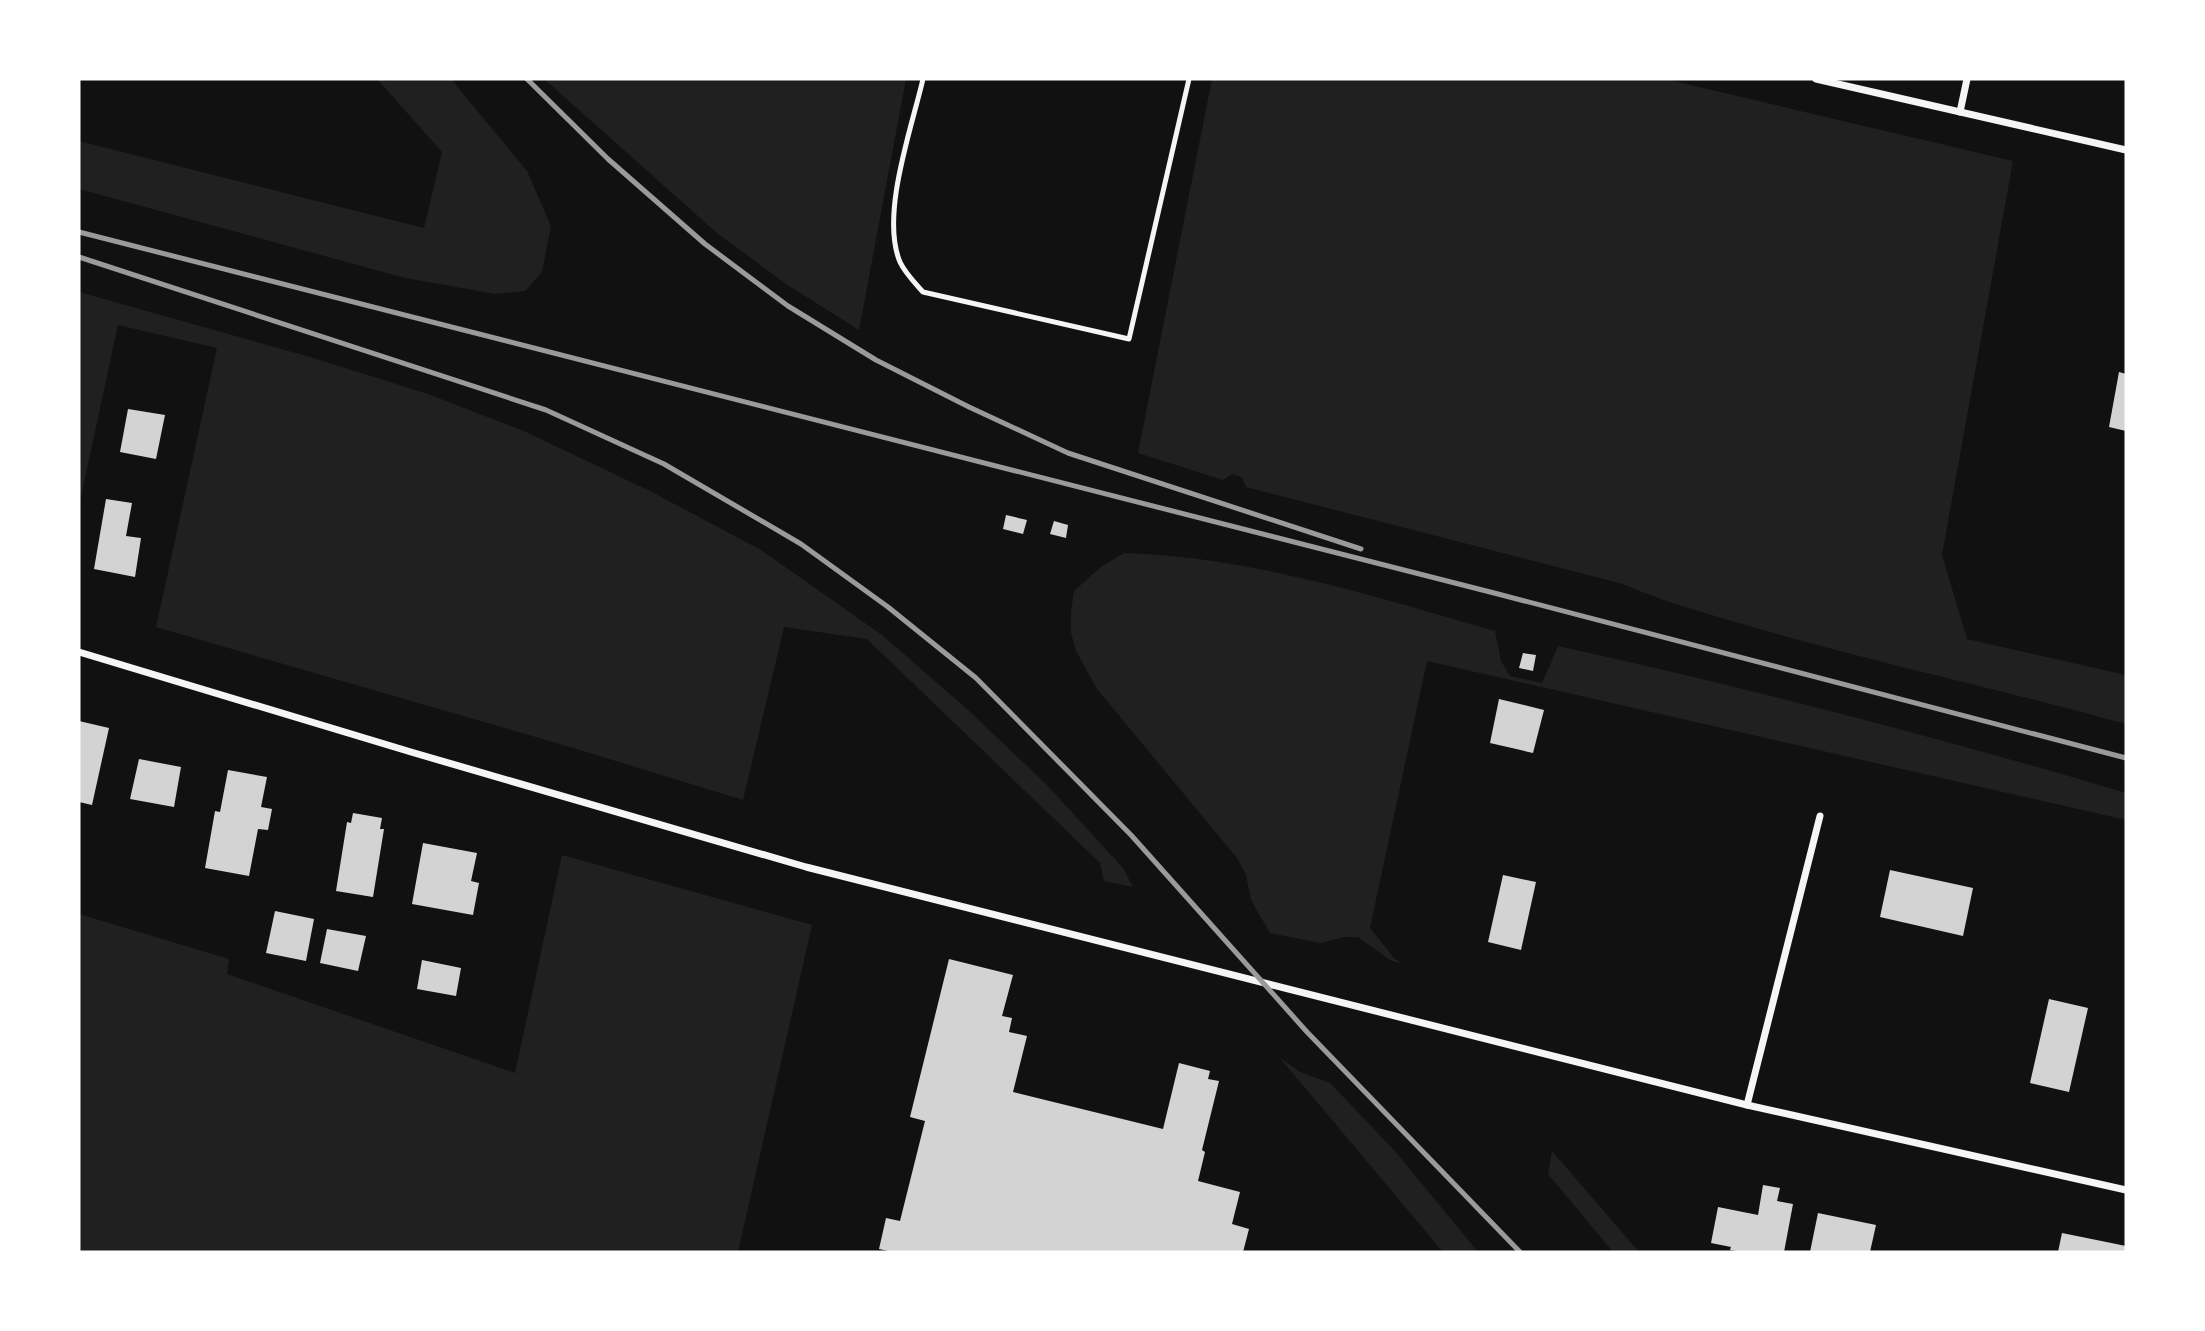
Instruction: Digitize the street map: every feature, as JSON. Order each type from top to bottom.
[{"type":"street","points":[[1816,79],[2126,149]]},
{"type":"street","points":[[1960,112],[1967,79]]},
{"type":"street","points":[[79,652],[806,867],[1748,1105],[2126,1190]]},
{"type":"street","points":[[1748,1105],[1820,816]]},
{"type":"lane","points":[[923,79],[896,193],[893,219],[899,260],[905,271],[923,292],[1129,339],[1189,79]]},
{"type":"shaded area","points":[[377,79],[451,79],[527,171],[551,226],[542,272],[525,291],[496,294],[405,278],[79,189],[79,141],[424,228],[442,152]]},
{"type":"shaded area","points":[[544,79],[906,79],[859,330],[786,284],[717,233]]},
{"type":"shaded area","points":[[1212,79],[1665,79],[2013,161],[1942,555],[1967,639],[2126,675],[2126,724],[1814,644],[1696,610],[1623,584],[1246,487],[1242,477],[1232,474],[1223,480],[1138,453]]},
{"type":"shaded area","points":[[79,292],[310,357],[428,394],[526,432],[652,492],[761,550],[882,635],[967,709],[1046,784],[1123,868],[1133,887],[1104,881],[1100,863],[867,639],[784,627],[743,800],[156,627],[217,348],[118,325],[79,506]]},
{"type":"shaded area","points":[[1124,553],[1171,556],[1265,570],[1358,592],[1495,631],[1501,661],[1510,676],[1542,683],[1558,646],[1772,696],[1914,733],[2126,793],[2126,820],[1427,661],[1370,928],[1394,958],[1403,964],[1390,960],[1358,937],[1321,943],[1270,933],[1251,900],[1246,875],[1237,858],[1097,689],[1076,651],[1071,633],[1074,591],[1101,567]]},
{"type":"shaded area","points":[[562,855],[812,925],[738,1252],[79,1252],[79,914],[229,959],[227,974],[515,1073]]},
{"type":"shaded area","points":[[1280,1058],[1300,1072],[1330,1083],[1394,1150],[1478,1252],[1443,1252]]},
{"type":"shaded area","points":[[1552,1151],[1639,1252],[1613,1252],[1548,1174]]},
{"type":"building","points":[[2119,372],[2126,374],[2126,431],[2109,427]]},
{"type":"building","points":[[128,409],[165,415],[156,459],[120,452]]},
{"type":"building","points":[[106,499],[132,503],[126,536],[141,538],[135,577],[94,569]]},
{"type":"building","points":[[1006,515],[1027,520],[1023,534],[1003,529]]},
{"type":"building","points":[[1054,521],[1068,525],[1066,538],[1050,534]]},
{"type":"building","points":[[1523,653],[1536,655],[1533,671],[1519,668]]},
{"type":"building","points":[[1499,699],[1544,710],[1533,753],[1490,743]]},
{"type":"building","points":[[79,721],[109,728],[92,805],[79,802]]},
{"type":"building","points":[[139,759],[181,767],[174,807],[130,799]]},
{"type":"building","points":[[228,770],[267,777],[261,807],[272,809],[268,830],[258,829],[249,876],[205,868],[215,811],[220,812]]},
{"type":"building","points":[[353,813],[382,818],[380,829],[384,829],[373,897],[336,891],[347,822],[351,823]]},
{"type":"building","points":[[423,843],[477,853],[471,881],[479,883],[473,915],[412,904]]},
{"type":"building","points":[[1890,870],[1973,888],[1963,936],[1880,917]]},
{"type":"building","points":[[1503,875],[1536,882],[1521,950],[1488,942]]},
{"type":"building","points":[[275,911],[314,919],[306,961],[266,953]]},
{"type":"building","points":[[327,929],[366,936],[358,971],[320,963]]},
{"type":"building","points":[[949,959],[1013,975],[1002,1016],[1012,1018],[1009,1032],[1027,1036],[1013,1092],[1163,1129],[1179,1063],[1210,1071],[1208,1079],[1219,1081],[1202,1150],[1205,1152],[1198,1181],[1240,1192],[1232,1224],[1249,1229],[1243,1252],[893,1252],[879,1249],[886,1218],[900,1221],[925,1121],[910,1117]]},
{"type":"building","points":[[422,960],[461,968],[456,996],[417,989]]},
{"type":"building","points":[[2049,999],[2088,1008],[2069,1092],[2030,1083]]},
{"type":"building","points":[[1763,1185],[1780,1188],[1777,1201],[1793,1204],[1784,1252],[1743,1252],[1711,1243],[1718,1207],[1758,1215]]},
{"type":"building","points":[[1818,1213],[1876,1225],[1870,1252],[1810,1252]]},
{"type":"building","points":[[2062,1233],[2126,1246],[2126,1252],[2058,1252]]},
{"type":"railway","points":[[527,79],[608,159],[705,244],[788,306],[876,360],[1068,453],[1361,549]]},
{"type":"railway","points":[[79,232],[1498,594],[2126,758]]},
{"type":"railway","points":[[79,257],[546,410],[664,464],[801,544],[888,607],[976,678],[1131,835],[1307,1032],[1520,1252]]}]
